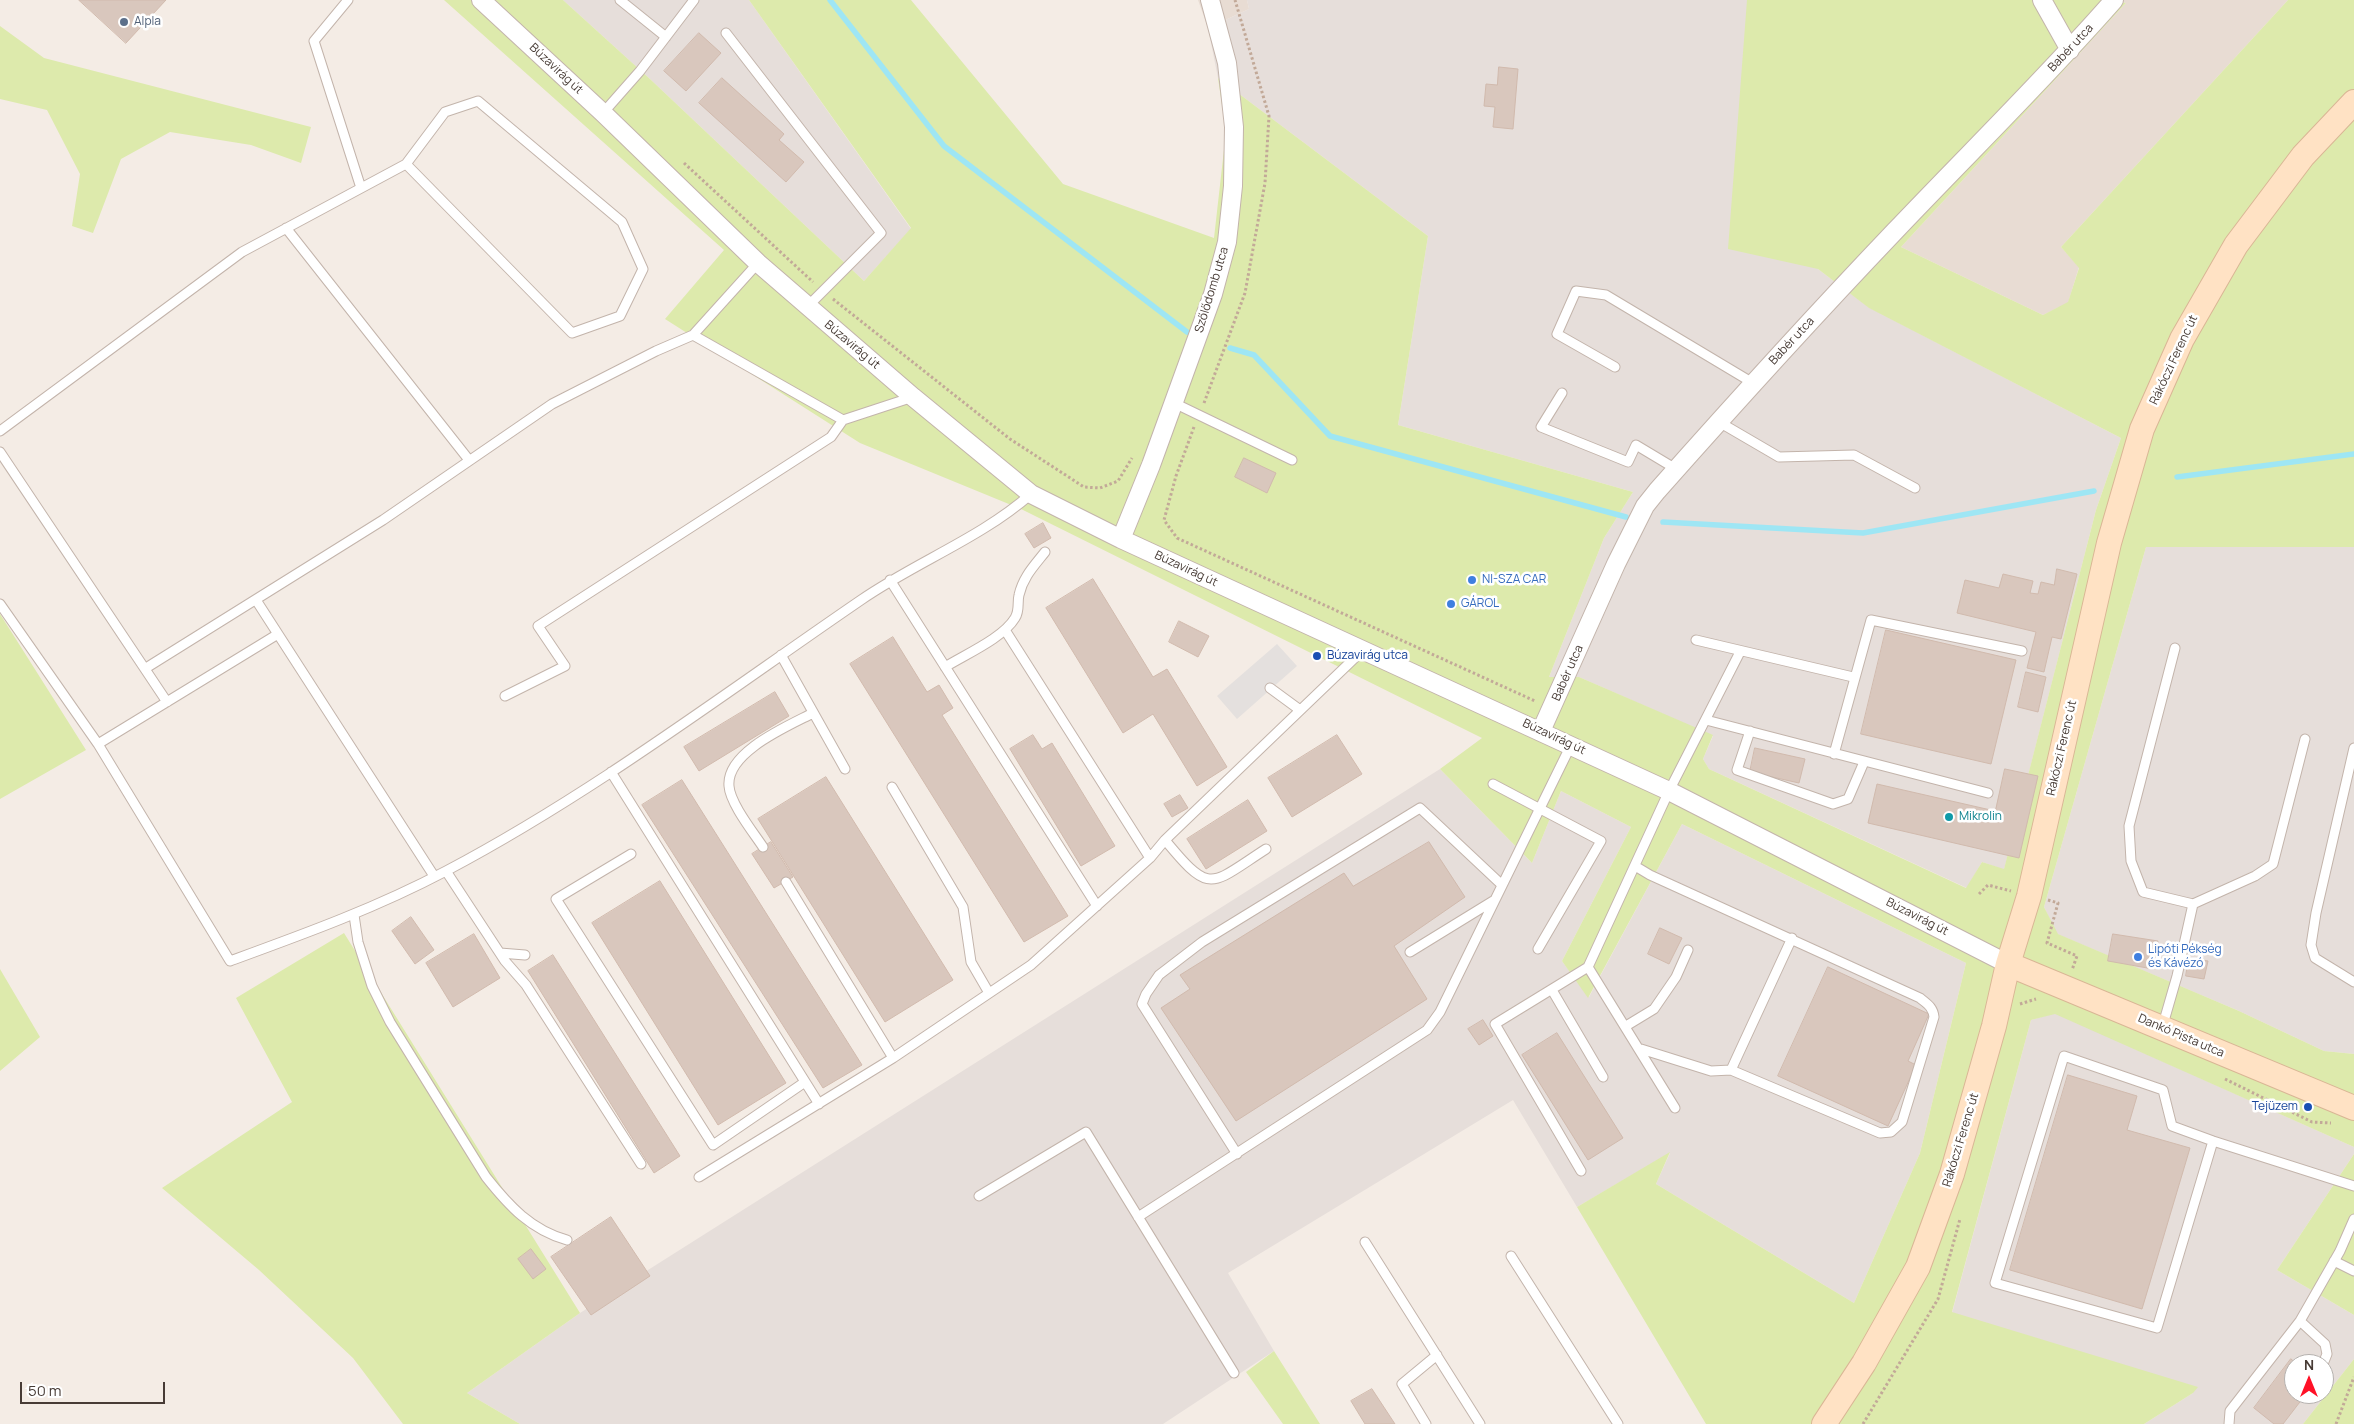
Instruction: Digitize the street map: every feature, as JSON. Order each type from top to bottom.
[{"type":"main road","name":"Rákóczi Ferenc út","points":[[1824,1424],[1864,1363],[1918,1266],[1952,1174],[1994,1026],[2008,964],[2029,896],[2109,543],[2142,429],[2182,338],[2236,245],[2303,156],[2354,102]]},
{"type":"main road","name":"Dankó Pista utca","points":[[2008,964],[2354,1108]]},
{"type":"street","name":"Búzavirág út","points":[[481,0],[603,113],[758,263],[913,397],[1031,494],[1121,539],[1669,791],[2008,964]]},
{"type":"street","name":"Szőlődomb utca","points":[[1121,539],[1174,402],[1216,285],[1227,242],[1233,186],[1234,127],[1227,63],[1210,0]]},
{"type":"street","points":[[2042,0],[2070,50]]},
{"type":"street","name":"Babér utca","points":[[1541,732],[1616,564],[1645,506],[1753,383],[1895,230],[2070,50],[2114,0]]},
{"type":"lane","points":[[348,0],[314,41],[361,188]]},
{"type":"lane","points":[[620,0],[666,37]]},
{"type":"lane","points":[[603,113],[694,0]]},
{"type":"lane","points":[[726,33],[881,233],[807,307]]},
{"type":"lane","points":[[0,431],[242,252],[406,164],[445,112],[478,101],[622,222],[643,269],[620,316],[572,333],[406,164]]},
{"type":"lane","points":[[286,228],[469,460]]},
{"type":"lane","points":[[146,668],[383,520],[552,404],[656,351],[693,335],[758,263]]},
{"type":"lane","points":[[1615,367],[1557,334],[1576,291],[1606,295],[1753,383]]},
{"type":"lane","points":[[693,335],[843,420]]},
{"type":"lane","points":[[1562,393],[1540,427],[1628,462],[1636,445],[1676,469]]},
{"type":"lane","points":[[505,696],[564,666],[538,626],[831,437],[843,420],[913,397]]},
{"type":"lane","points":[[1174,402],[1292,460]]},
{"type":"lane","points":[[1719,422],[1779,457],[1854,455],[1915,488]]},
{"type":"lane","points":[[0,452],[167,702]]},
{"type":"lane","points":[[0,604],[98,744],[230,961],[354,915],[446,871],[572,798],[890,580],[1006,516],[1031,494]]},
{"type":"lane","points":[[945,667],[1005,630],[1018,612],[1018,597],[1025,576],[1045,552]]},
{"type":"lane","points":[[890,580],[1097,906]]},
{"type":"lane","points":[[256,600],[434,876]]},
{"type":"lane","points":[[1834,754],[1853,678],[1871,620],[2022,651]]},
{"type":"lane","points":[[1005,630],[1150,858]]},
{"type":"lane","points":[[98,744],[278,634]]},
{"type":"lane","points":[[1696,640],[1853,678]]},
{"type":"lane","points":[[2175,648],[2129,826],[2131,861],[2143,892],[2193,904],[2255,876],[2273,864],[2306,739]]},
{"type":"lane","points":[[699,1178],[894,1058],[1031,965],[1150,858],[1165,840],[1364,650]]},
{"type":"lane","points":[[1581,1171],[1495,1024],[1588,966],[1669,791],[1740,652]]},
{"type":"lane","points":[[781,655],[845,769]]},
{"type":"lane","points":[[1270,688],[1300,710]]},
{"type":"lane","points":[[763,847],[732,798],[728,785],[732,771],[756,743],[813,713]]},
{"type":"lane","points":[[1706,720],[1988,793]]},
{"type":"lane","points":[[1750,732],[1737,770],[1833,804],[1848,799],[1864,762]]},
{"type":"lane","points":[[1138,1217],[1427,1030],[1440,1012],[1571,745]]},
{"type":"lane","points":[[2354,748],[2316,914],[2311,945],[2315,958],[2354,982]]},
{"type":"lane","points":[[611,772],[819,1104]]},
{"type":"lane","points":[[1493,784],[1601,841],[1538,950]]},
{"type":"lane","points":[[892,787],[963,907],[971,962],[989,993]]},
{"type":"lane","points":[[1237,1154],[1142,1004],[1146,994],[1159,975],[1202,942],[1420,808],[1502,885]]},
{"type":"lane","points":[[1165,840],[1189,869],[1197,876],[1208,880],[1222,878],[1266,848]]},
{"type":"lane","points":[[631,854],[556,899],[713,1145],[805,1082]]},
{"type":"lane","points":[[1634,866],[1920,998],[1934,1011],[1934,1017],[1902,1122],[1891,1132],[1880,1133],[1731,1070],[1711,1071],[1641,1049]]},
{"type":"lane","points":[[446,871],[500,953],[526,986],[641,1164]]},
{"type":"lane","points":[[786,882],[894,1058]]},
{"type":"lane","points":[[1410,952],[1494,901]]},
{"type":"lane","points":[[2162,1028],[2177,976],[2193,904]]},
{"type":"lane","points":[[354,915],[358,942],[372,986],[390,1022],[486,1178],[503,1198],[535,1227],[548,1234],[567,1240]]},
{"type":"lane","points":[[1731,1070],[1792,938]]},
{"type":"lane","points":[[1626,1026],[1654,1009],[1676,978],[1688,950]]},
{"type":"lane","points":[[500,953],[525,955]]},
{"type":"lane","points":[[1588,966],[1641,1049],[1675,1108]]},
{"type":"lane","points":[[1552,990],[1602,1078]]},
{"type":"lane","points":[[2213,1141],[2157,1328],[1995,1283],[2064,1056],[2163,1090],[2172,1126],[2354,1186]]},
{"type":"lane","points":[[979,1196],[1086,1132],[1234,1373]]},
{"type":"lane","points":[[2229,1424],[2230,1411],[2300,1321],[2334,1261],[2354,1219]]},
{"type":"lane","points":[[1365,1242],[1480,1424]]},
{"type":"lane","points":[[1511,1256],[1618,1424]]},
{"type":"lane","points":[[2334,1261],[2354,1272]]},
{"type":"lane","points":[[2300,1321],[2325,1344],[2328,1354]]},
{"type":"lane","points":[[1426,1424],[1402,1384],[1437,1355]]},
{"type":"path","points":[[1235,0],[1269,116],[1265,183],[1245,293],[1176,476],[1164,520],[1176,538],[1552,709]]},
{"type":"path","points":[[680,159],[824,291],[1010,439],[1084,487],[1100,488],[1118,481],[1133,458]]},
{"type":"path","points":[[1979,894],[1988,885],[2058,902],[2047,943],[2077,956],[2066,988]]},
{"type":"path","points":[[2336,1424],[2354,1377]]},
{"type":"shaded area","points":[[563,0],[749,0],[911,229],[864,281],[650,79]]},
{"type":"shaded area","points":[[1198,0],[1247,0],[1249,9],[1208,28]]},
{"type":"shaded area","points":[[1247,0],[1839,0],[1818,269],[1870,308],[2121,438],[2096,510],[2004,870],[1982,862],[1967,888],[1709,769],[1703,759],[1713,736],[1579,677],[1549,677],[1604,538],[1633,492],[1398,425],[1428,236],[1218,78],[1208,28],[1249,9]]},
{"type":"shaded area","points":[[2112,0],[2288,0],[2061,247],[2079,267],[2068,303],[2043,315],[1901,247],[2126,3]]},
{"type":"shaded area","points":[[2146,547],[2354,547],[2354,1054],[2324,1051],[2239,1011],[2057,934],[2044,907]]},
{"type":"shaded area","points":[[1277,644],[1297,666],[1237,719],[1217,696]]},
{"type":"shaded area","points":[[1440,769],[1532,863],[1561,791],[1631,827],[1562,961],[1589,997],[1682,824],[1966,963],[1920,1153],[1854,1303],[1656,1184],[1670,1153],[1577,1207],[1513,1100],[1228,1273],[1274,1351],[1163,1424],[520,1424],[467,1393],[580,1313]]},
{"type":"shaded area","points":[[2055,1013],[2354,1147],[2354,1154],[2277,1270],[2354,1315],[2354,1359],[2334,1384],[2334,1354],[2284,1354],[2284,1404],[2319,1404],[2303,1424],[2144,1424],[2193,1393],[1952,1313],[2031,1020]]},
{"type":"green space","points":[[444,0],[563,0],[650,79],[864,281],[911,228],[749,0],[911,0],[1063,184],[1214,238],[1226,132],[1218,78],[1428,236],[1398,425],[1633,492],[1604,538],[1549,677],[1579,677],[1713,735],[1703,759],[1709,769],[1966,888],[1982,862],[2004,869],[2096,510],[2121,438],[1869,308],[1818,269],[1728,249],[1747,0],[2112,0],[2126,3],[1901,247],[2043,315],[2068,302],[2079,268],[2061,247],[2288,0],[2354,0],[2354,547],[2146,547],[2044,907],[2058,934],[2239,1011],[2324,1051],[2354,1054],[2354,1147],[2055,1014],[2031,1020],[1952,1312],[2198,1387],[2193,1393],[2144,1424],[1706,1424],[1577,1207],[1670,1152],[1656,1184],[1854,1303],[1920,1153],[1966,963],[1682,824],[1588,998],[1562,961],[1631,827],[1561,791],[1532,863],[1440,769],[1482,738],[1021,509],[860,443],[665,319],[724,250]]},
{"type":"green space","points":[[0,26],[44,58],[311,127],[301,163],[251,145],[170,132],[121,159],[93,233],[72,226],[80,174],[47,110],[0,99]]},
{"type":"green space","points":[[0,614],[86,750],[0,799]]},
{"type":"green space","points":[[344,933],[580,1313],[467,1393],[520,1424],[403,1424],[353,1358],[259,1270],[162,1188],[292,1102],[236,998]]},
{"type":"green space","points":[[0,969],[40,1037],[0,1071]]},
{"type":"green space","points":[[2354,1154],[2354,1315],[2277,1270]]},
{"type":"green space","points":[[1274,1351],[1320,1424],[1283,1424],[1246,1372]]},
{"type":"green space","points":[[2354,1359],[2354,1424],[2303,1424],[2319,1404],[2334,1404],[2334,1384]]},
{"type":"building","name":"Alpla","points":[[79,0],[166,0],[126,43]]},
{"type":"building","points":[[699,33],[721,53],[686,91],[664,71]]},
{"type":"building","points":[[1499,67],[1518,69],[1513,129],[1493,127],[1495,107],[1484,106],[1486,84],[1497,85]]},
{"type":"building","points":[[722,78],[784,134],[779,140],[804,162],[786,182],[699,103]]},
{"type":"building","points":[[1244,458],[1276,473],[1267,493],[1235,477]]},
{"type":"building","points":[[1043,523],[1051,538],[1034,548],[1025,534]]},
{"type":"building","points":[[2057,569],[2077,574],[2061,639],[2052,637],[2044,672],[2027,668],[2036,632],[1957,613],[1965,580],[1999,588],[2003,574],[2033,581],[2030,593],[2038,594],[2041,582],[2054,585]]},
{"type":"building","points":[[1093,579],[1153,677],[1167,669],[1227,767],[1197,786],[1153,714],[1123,733],[1046,608]]},
{"type":"building","points":[[1179,621],[1209,636],[1198,657],[1169,642]]},
{"type":"building","points":[[1886,630],[2016,660],[1991,764],[1861,734]]},
{"type":"building","points":[[893,637],[927,692],[939,685],[953,708],[942,715],[1068,916],[1024,942],[850,664]]},
{"type":"building","points":[[2026,672],[2046,677],[2038,712],[2018,707]]},
{"type":"building","points":[[775,692],[789,716],[699,771],[684,747]]},
{"type":"building","points":[[1033,735],[1042,749],[1052,743],[1115,846],[1081,866],[1010,749]]},
{"type":"building","points":[[1337,735],[1362,774],[1292,817],[1268,778]]},
{"type":"building","points":[[1755,748],[1805,759],[1799,783],[1750,772]]},
{"type":"building","name":"Mikrolin","points":[[2005,769],[2038,776],[2019,858],[1868,823],[1877,784],[1995,811]]},
{"type":"building","points":[[826,777],[953,980],[885,1022],[758,819]]},
{"type":"building","points":[[682,780],[862,1065],[823,1088],[642,805]]},
{"type":"building","points":[[1180,795],[1188,808],[1172,817],[1164,804]]},
{"type":"building","points":[[1248,800],[1267,831],[1206,869],[1187,839]]},
{"type":"building","points":[[771,842],[793,877],[774,888],[752,854]]},
{"type":"building","points":[[1429,842],[1465,897],[1394,946],[1427,999],[1236,1121],[1161,1008],[1190,989],[1180,975],[1344,873],[1353,886]]},
{"type":"building","points":[[660,881],[786,1083],[718,1125],[592,923]]},
{"type":"building","points":[[411,917],[434,950],[415,964],[392,931]]},
{"type":"building","points":[[1660,928],[1682,938],[1669,964],[1648,954]]},
{"type":"building","points":[[474,934],[500,978],[453,1007],[426,963]]},
{"type":"building","points":[[2113,934],[2158,941],[2153,969],[2108,961]]},
{"type":"building","points":[[553,955],[680,1156],[654,1173],[528,971]]},
{"type":"building","points":[[2189,958],[2208,961],[2204,979],[2186,976]]},
{"type":"building","points":[[1828,967],[1929,1014],[1908,1061],[1916,1065],[1888,1126],[1778,1076]]},
{"type":"building","points":[[1483,1020],[1493,1036],[1479,1045],[1468,1029]]},
{"type":"building","points":[[1557,1033],[1623,1138],[1588,1160],[1522,1055]]},
{"type":"building","points":[[2068,1075],[2137,1096],[2127,1130],[2190,1148],[2142,1309],[2010,1270]]},
{"type":"building","points":[[611,1217],[650,1276],[591,1315],[551,1257]]},
{"type":"building","points":[[531,1249],[546,1269],[533,1279],[518,1259]]},
{"type":"building","points":[[2284,1368],[2284,1404],[2298,1404],[2283,1424],[2274,1424],[2254,1408]]},
{"type":"building","points":[[1372,1389],[1395,1424],[1365,1424],[1351,1401]]},
{"type":"waterway","points":[[830,0],[944,146],[1187,332]]},
{"type":"waterway","points":[[1230,348],[1254,355],[1330,436],[1626,517]]},
{"type":"waterway","points":[[2177,477],[2354,454]]},
{"type":"waterway","points":[[1663,522],[1863,533],[2094,491]]},
{"type":"place","name":"Alpla","points":[[124,22]]},
{"type":"place","name":"NI-SZA CAR","points":[[1472,580]]},
{"type":"place","name":"GÁROL","points":[[1451,604]]},
{"type":"place","name":"Búzavirág utca","points":[[1317,656]]},
{"type":"place","name":"Mikrolin","points":[[1949,817]]},
{"type":"place","name":"Lipóti Pékség és Kávézó","points":[[2138,957]]},
{"type":"place","name":"Tejüzem","points":[[2308,1107]]}]
